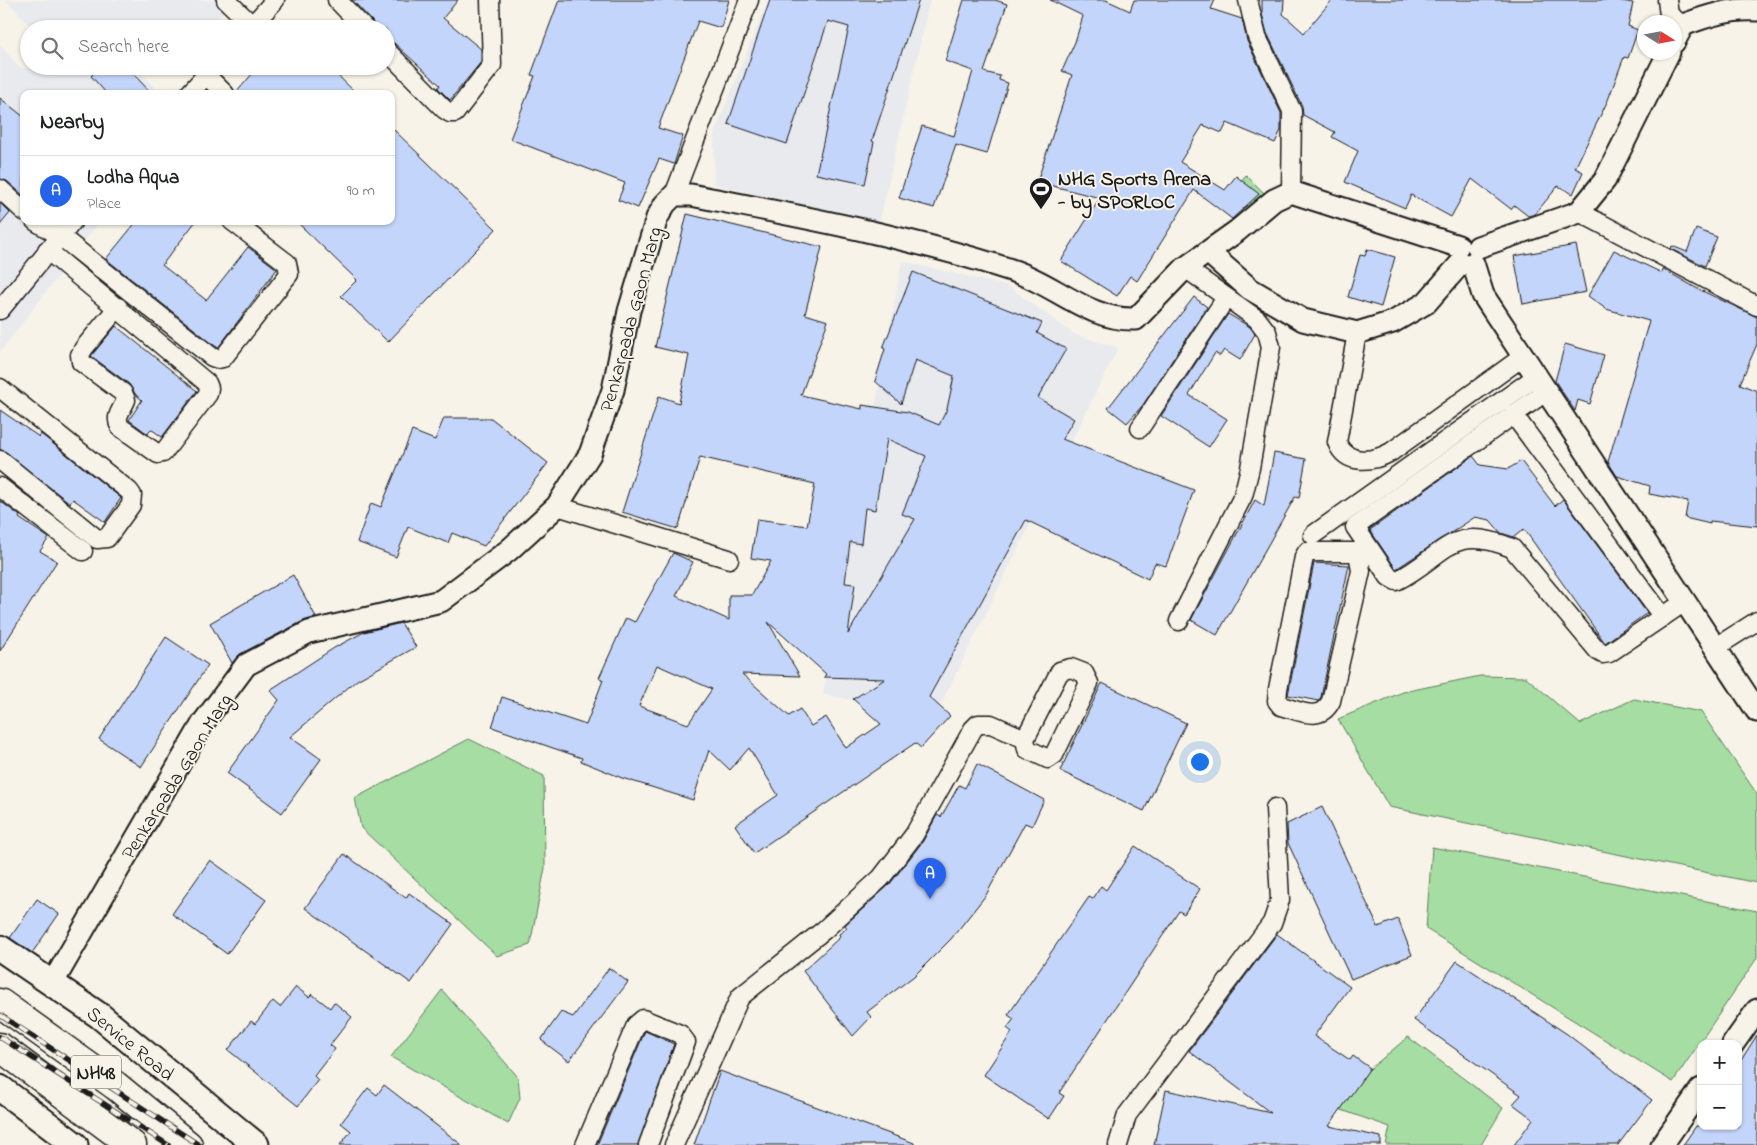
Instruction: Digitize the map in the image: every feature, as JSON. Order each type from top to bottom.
[{"type":"highway","name":"NH48","points":[[0,1003],[116,1086],[188,1145]]},
{"type":"highway","name":"NH48","points":[[0,1046],[132,1145]]},
{"type":"main road","name":"Service Road","points":[[0,948],[100,1016],[256,1145]]},
{"type":"main road","points":[[0,1088],[75,1145]]},
{"type":"street","points":[[226,0],[244,20]]},
{"type":"street","points":[[256,20],[275,0]]},
{"type":"street","points":[[337,0],[356,20]]},
{"type":"street","points":[[395,59],[444,109],[450,113],[455,113],[492,65],[490,0]]},
{"type":"street","points":[[749,0],[674,195],[691,195],[818,220],[1013,270],[1102,316],[1121,320],[1136,319],[1185,268],[1274,200],[1291,192],[1467,255],[1484,295],[1757,711]]},
{"type":"street","points":[[1248,0],[1256,37],[1292,111],[1291,192]]},
{"type":"street","points":[[1667,0],[1669,15]]},
{"type":"street","points":[[1682,31],[1712,14],[1744,9],[1757,10]]},
{"type":"street","points":[[1208,252],[1250,289],[1303,320],[1357,333],[1393,322],[1426,303],[1467,255],[1579,212],[1606,180],[1665,60]]},
{"type":"street","points":[[192,90],[206,75]]},
{"type":"street","points":[[213,75],[222,90]]},
{"type":"street","points":[[0,189],[20,207]]},
{"type":"street","name":"Penkarpada Gaon Marg","points":[[52,984],[203,723],[246,665],[309,632],[441,600],[509,550],[557,506],[590,454],[613,390],[629,311],[658,218],[665,204],[674,195]]},
{"type":"street","points":[[1579,212],[1757,306]]},
{"type":"street","points":[[41,225],[60,236],[212,357],[218,359],[223,358],[289,274],[287,263],[237,225]]},
{"type":"street","points":[[0,310],[47,250],[70,225]]},
{"type":"street","points":[[47,250],[118,307],[206,383],[209,388],[208,394],[163,453],[158,454],[120,427],[117,421],[118,414],[126,400],[123,393],[81,362],[80,355],[84,348],[118,307]]},
{"type":"street","points":[[1179,621],[1243,496],[1250,468],[1271,347],[1267,332],[1257,319],[1185,268]]},
{"type":"street","points":[[1140,428],[1226,298]]},
{"type":"street","points":[[1357,333],[1337,442],[1340,450],[1346,455],[1365,460],[1377,459],[1391,452],[1524,356]]},
{"type":"street","points":[[1355,527],[1513,414],[1542,383]]},
{"type":"street","points":[[1313,535],[1463,428],[1542,383]]},
{"type":"street","points":[[0,388],[129,491],[132,496],[131,505],[107,538],[97,539],[0,460]]},
{"type":"street","points":[[1513,414],[1663,617]]},
{"type":"street","points":[[1463,428],[1473,443]]},
{"type":"street","points":[[1391,452],[1403,470]]},
{"type":"street","points":[[0,488],[83,551]]},
{"type":"street","points":[[557,506],[730,559]]},
{"type":"street","points":[[1342,513],[1355,527],[1390,577],[1396,581],[1457,540],[1477,538],[1492,540],[1512,548],[1598,651],[1603,654],[1609,653],[1686,601]]},
{"type":"street","points":[[1342,513],[1358,552],[1361,571],[1331,701],[1326,711],[1318,715],[1281,706],[1277,701],[1278,689],[1304,557],[1307,552],[1358,552]]},
{"type":"street","points":[[1716,647],[1757,621]]},
{"type":"street","points":[[674,1145],[740,997],[824,930],[882,878],[914,835],[973,729],[978,724],[991,724],[1025,739],[1028,749],[1048,758],[1054,755],[1089,683],[1084,673],[1071,668],[1060,672],[1025,739]]},
{"type":"street","points":[[1118,1145],[1126,1115],[1272,922],[1278,910],[1280,900],[1275,808]]},
{"type":"street","points":[[1736,1040],[1757,1010]]},
{"type":"street","points":[[585,1145],[636,1024],[642,1019],[680,1034],[686,1042],[648,1145]]},
{"type":"street","points":[[1662,1145],[1697,1095]]},
{"type":"shaded area","points":[[6,0],[233,0],[216,20],[25,20]]},
{"type":"shaded area","points":[[768,0],[930,0],[879,224],[714,184],[714,134]]},
{"type":"shaded area","points":[[0,45],[20,67],[20,75],[143,75],[157,90],[20,90],[20,225],[97,225],[0,352]]},
{"type":"shaded area","points":[[902,261],[1008,286],[1074,334],[1118,348],[934,718],[823,694]]},
{"type":"green space","points":[[1246,175],[1264,193],[1249,208],[1232,190]]},
{"type":"green space","points":[[1480,676],[1526,677],[1580,724],[1634,699],[1701,712],[1757,794],[1757,883],[1389,807],[1338,719],[1403,692]]},
{"type":"green space","points":[[469,739],[544,776],[545,868],[530,945],[497,956],[361,828],[355,798]]},
{"type":"green space","points":[[1432,847],[1757,911],[1757,958],[1701,1040],[1697,1040],[1697,1047],[1673,1082],[1426,929]]},
{"type":"green space","points":[[442,990],[518,1077],[520,1098],[508,1124],[391,1057]]},
{"type":"green space","points":[[1408,1037],[1503,1108],[1481,1145],[1386,1145],[1390,1127],[1327,1105]]},
{"type":"building","points":[[352,0],[458,0],[443,18],[481,49],[481,62],[450,100],[438,88],[440,85],[395,44],[395,20],[371,20]]},
{"type":"building","points":[[559,0],[729,0],[721,28],[698,21],[658,128],[683,136],[674,164],[659,159],[638,208],[618,200],[625,183],[510,139],[535,76],[531,75]]},
{"type":"building","points":[[770,0],[919,0],[872,141],[874,142],[865,184],[816,174],[849,27],[828,21],[787,144],[728,124]]},
{"type":"building","points":[[964,0],[995,0],[1007,4],[984,72],[1000,76],[999,80],[1008,83],[987,154],[956,145],[934,208],[899,198],[922,126],[954,136],[973,71],[945,61]]},
{"type":"building","points":[[1050,0],[1106,0],[1130,11],[1134,0],[1215,0],[1211,9],[1242,19],[1247,41],[1281,113],[1281,130],[1275,143],[1227,123],[1222,133],[1203,125],[1180,162],[1225,190],[1236,176],[1259,194],[1232,219],[1194,190],[1137,281],[1130,276],[1117,296],[1061,261],[1100,198],[1037,182],[1072,75],[1062,71],[1075,42],[1083,16]]},
{"type":"building","points":[[1262,0],[1284,0],[1283,14],[1304,33],[1332,0],[1616,0],[1633,3],[1628,26],[1637,30],[1637,33],[1628,58],[1624,57],[1608,100],[1575,168],[1583,172],[1573,194],[1558,186],[1535,214],[1528,216],[1514,205],[1511,209],[1472,179],[1451,217],[1411,195],[1405,208],[1345,182],[1358,151],[1332,137],[1335,132],[1303,115],[1302,106],[1267,33],[1262,14]]},
{"type":"building","points":[[134,75],[148,90],[103,90],[91,76]]},
{"type":"building","points":[[251,75],[337,75],[353,90],[238,90]]},
{"type":"building","points":[[0,98],[20,114],[20,192],[7,181],[0,179]]},
{"type":"building","points":[[395,131],[496,229],[388,342],[341,296],[357,280],[300,225],[395,225]]},
{"type":"building","points":[[0,203],[10,213],[0,225]]},
{"type":"building","points":[[687,214],[822,247],[805,314],[828,321],[801,395],[862,409],[862,405],[908,412],[939,425],[947,409],[954,376],[915,360],[901,404],[875,381],[885,349],[883,348],[913,272],[1042,323],[1037,333],[1066,349],[1038,398],[1074,419],[1062,439],[1194,490],[1166,566],[1155,563],[1148,579],[1026,520],[929,697],[950,716],[921,748],[915,743],[754,853],[735,825],[778,795],[749,748],[730,770],[709,750],[693,800],[622,778],[581,761],[582,758],[492,727],[502,697],[586,725],[603,680],[599,678],[626,618],[635,622],[673,553],[693,562],[676,596],[729,620],[729,595],[752,595],[771,561],[751,558],[757,519],[807,526],[815,484],[700,457],[678,529],[622,512],[659,396],[679,403],[689,355],[655,347]],"holes":[[[887,439],[926,456],[902,514],[915,519],[848,634],[855,584],[845,583],[850,542],[861,544],[865,508],[875,510]],[[768,622],[826,674],[824,677],[885,679],[853,699],[881,724],[846,748],[826,717],[811,726],[800,709],[789,716],[742,674],[800,676]],[[657,665],[712,689],[688,724],[639,706]]]},
{"type":"building","points":[[134,225],[193,225],[162,265],[206,300],[248,247],[277,269],[218,348],[106,259]]},
{"type":"building","points":[[1696,229],[1717,237],[1705,266],[1671,249],[1672,246],[1687,252]]},
{"type":"building","points":[[1576,245],[1586,292],[1523,304],[1514,256]]},
{"type":"building","points":[[1367,249],[1395,257],[1381,307],[1348,297],[1360,255],[1365,256]]},
{"type":"building","points":[[1614,250],[1662,273],[1663,269],[1696,288],[1757,317],[1757,344],[1740,384],[1757,391],[1757,526],[1710,521],[1710,524],[1685,518],[1688,501],[1649,494],[1650,486],[1617,476],[1608,462],[1649,321],[1606,309],[1588,296]]},
{"type":"building","points":[[1194,297],[1207,307],[1143,405],[1127,423],[1108,408]]},
{"type":"building","points":[[1228,314],[1250,327],[1255,334],[1240,360],[1224,350],[1220,356],[1215,353],[1189,395],[1227,419],[1209,447],[1161,416]]},
{"type":"building","points":[[116,326],[197,391],[162,437],[151,429],[148,434],[129,420],[142,400],[136,395],[129,384],[91,356]]},
{"type":"building","points":[[1565,344],[1604,355],[1590,404],[1578,400],[1575,411],[1555,381]]},
{"type":"building","points":[[0,410],[39,437],[41,434],[121,498],[105,522],[73,499],[70,503],[0,449]]},
{"type":"building","points":[[444,418],[491,418],[548,463],[484,546],[452,533],[448,543],[408,527],[396,557],[357,542],[371,503],[381,507],[412,431],[435,440]]},
{"type":"building","points":[[1274,453],[1306,459],[1299,498],[1295,497],[1217,635],[1191,620],[1255,500],[1264,506]]},
{"type":"building","points":[[1473,456],[1480,465],[1508,469],[1521,461],[1555,506],[1563,499],[1647,613],[1605,643],[1524,529],[1514,537],[1501,533],[1490,520],[1475,517],[1396,569],[1370,530]]},
{"type":"building","points":[[0,501],[20,516],[19,518],[49,538],[40,551],[57,561],[0,651]]},
{"type":"building","points":[[1314,563],[1349,565],[1321,697],[1318,701],[1288,695]]},
{"type":"building","points":[[293,575],[316,617],[303,621],[240,654],[232,663],[210,623]]},
{"type":"building","points":[[401,623],[416,647],[357,680],[290,737],[321,759],[282,813],[227,773],[279,700],[270,690],[334,648],[364,632]]},
{"type":"building","points":[[166,637],[208,665],[141,767],[99,739]]},
{"type":"building","points":[[1102,683],[1186,723],[1144,811],[1060,771]]},
{"type":"building","points":[[977,764],[1044,800],[1032,826],[1025,823],[986,895],[951,939],[914,976],[867,1012],[871,1017],[853,1036],[803,971],[840,937],[839,934],[847,928],[845,925],[889,885],[923,841],[937,815],[941,817],[959,785],[965,788]]},
{"type":"building","points":[[1322,807],[1378,927],[1398,919],[1412,955],[1351,979],[1288,843],[1287,824]]},
{"type":"building","points":[[1135,846],[1200,889],[1184,914],[1179,911],[1059,1093],[1064,1096],[1049,1119],[984,1075],[1012,1032],[1007,1028],[1014,1019],[1008,1015],[1089,897],[1093,899],[1101,886],[1106,890]]},
{"type":"building","points":[[344,854],[406,898],[409,893],[453,924],[411,983],[305,908]]},
{"type":"building","points":[[210,860],[266,900],[227,954],[172,914]]},
{"type":"building","points":[[37,899],[59,914],[32,953],[10,938]]},
{"type":"building","points":[[1277,934],[1350,987],[1314,1036],[1350,1060],[1353,1056],[1370,1068],[1329,1126],[1381,1137],[1381,1145],[1154,1145],[1166,1090],[1271,1113],[1189,1051]]},
{"type":"building","points":[[1457,961],[1567,1034],[1652,1100],[1618,1145],[1514,1145],[1533,1119],[1513,1104],[1521,1095],[1414,1020]]},
{"type":"building","points":[[609,968],[628,982],[569,1061],[541,1040],[561,1012],[573,1017]]},
{"type":"building","points":[[296,987],[309,997],[312,994],[330,1008],[334,1002],[352,1017],[330,1045],[335,1049],[314,1076],[318,1080],[298,1106],[228,1050],[251,1021],[255,1024],[273,1001],[280,1007]]},
{"type":"building","points":[[645,1031],[674,1044],[638,1145],[597,1145]]},
{"type":"building","points":[[1757,1035],[1757,1145],[1683,1145],[1696,1126],[1697,1130],[1742,1130],[1742,1059]]},
{"type":"building","points":[[720,1071],[914,1143],[914,1145],[694,1145]]},
{"type":"building","points":[[384,1085],[462,1145],[340,1145],[351,1131],[341,1123],[368,1088],[377,1095]]},
{"type":"railway","points":[[0,1015],[199,1145]]},
{"type":"railway","points":[[0,1037],[168,1145]]},
{"type":"place","name":"NHG Sports Arena - by SPORLOC","points":[[1041,210]]},
{"type":"place","name":"Lodha Aqua","points":[[930,899]]}]
